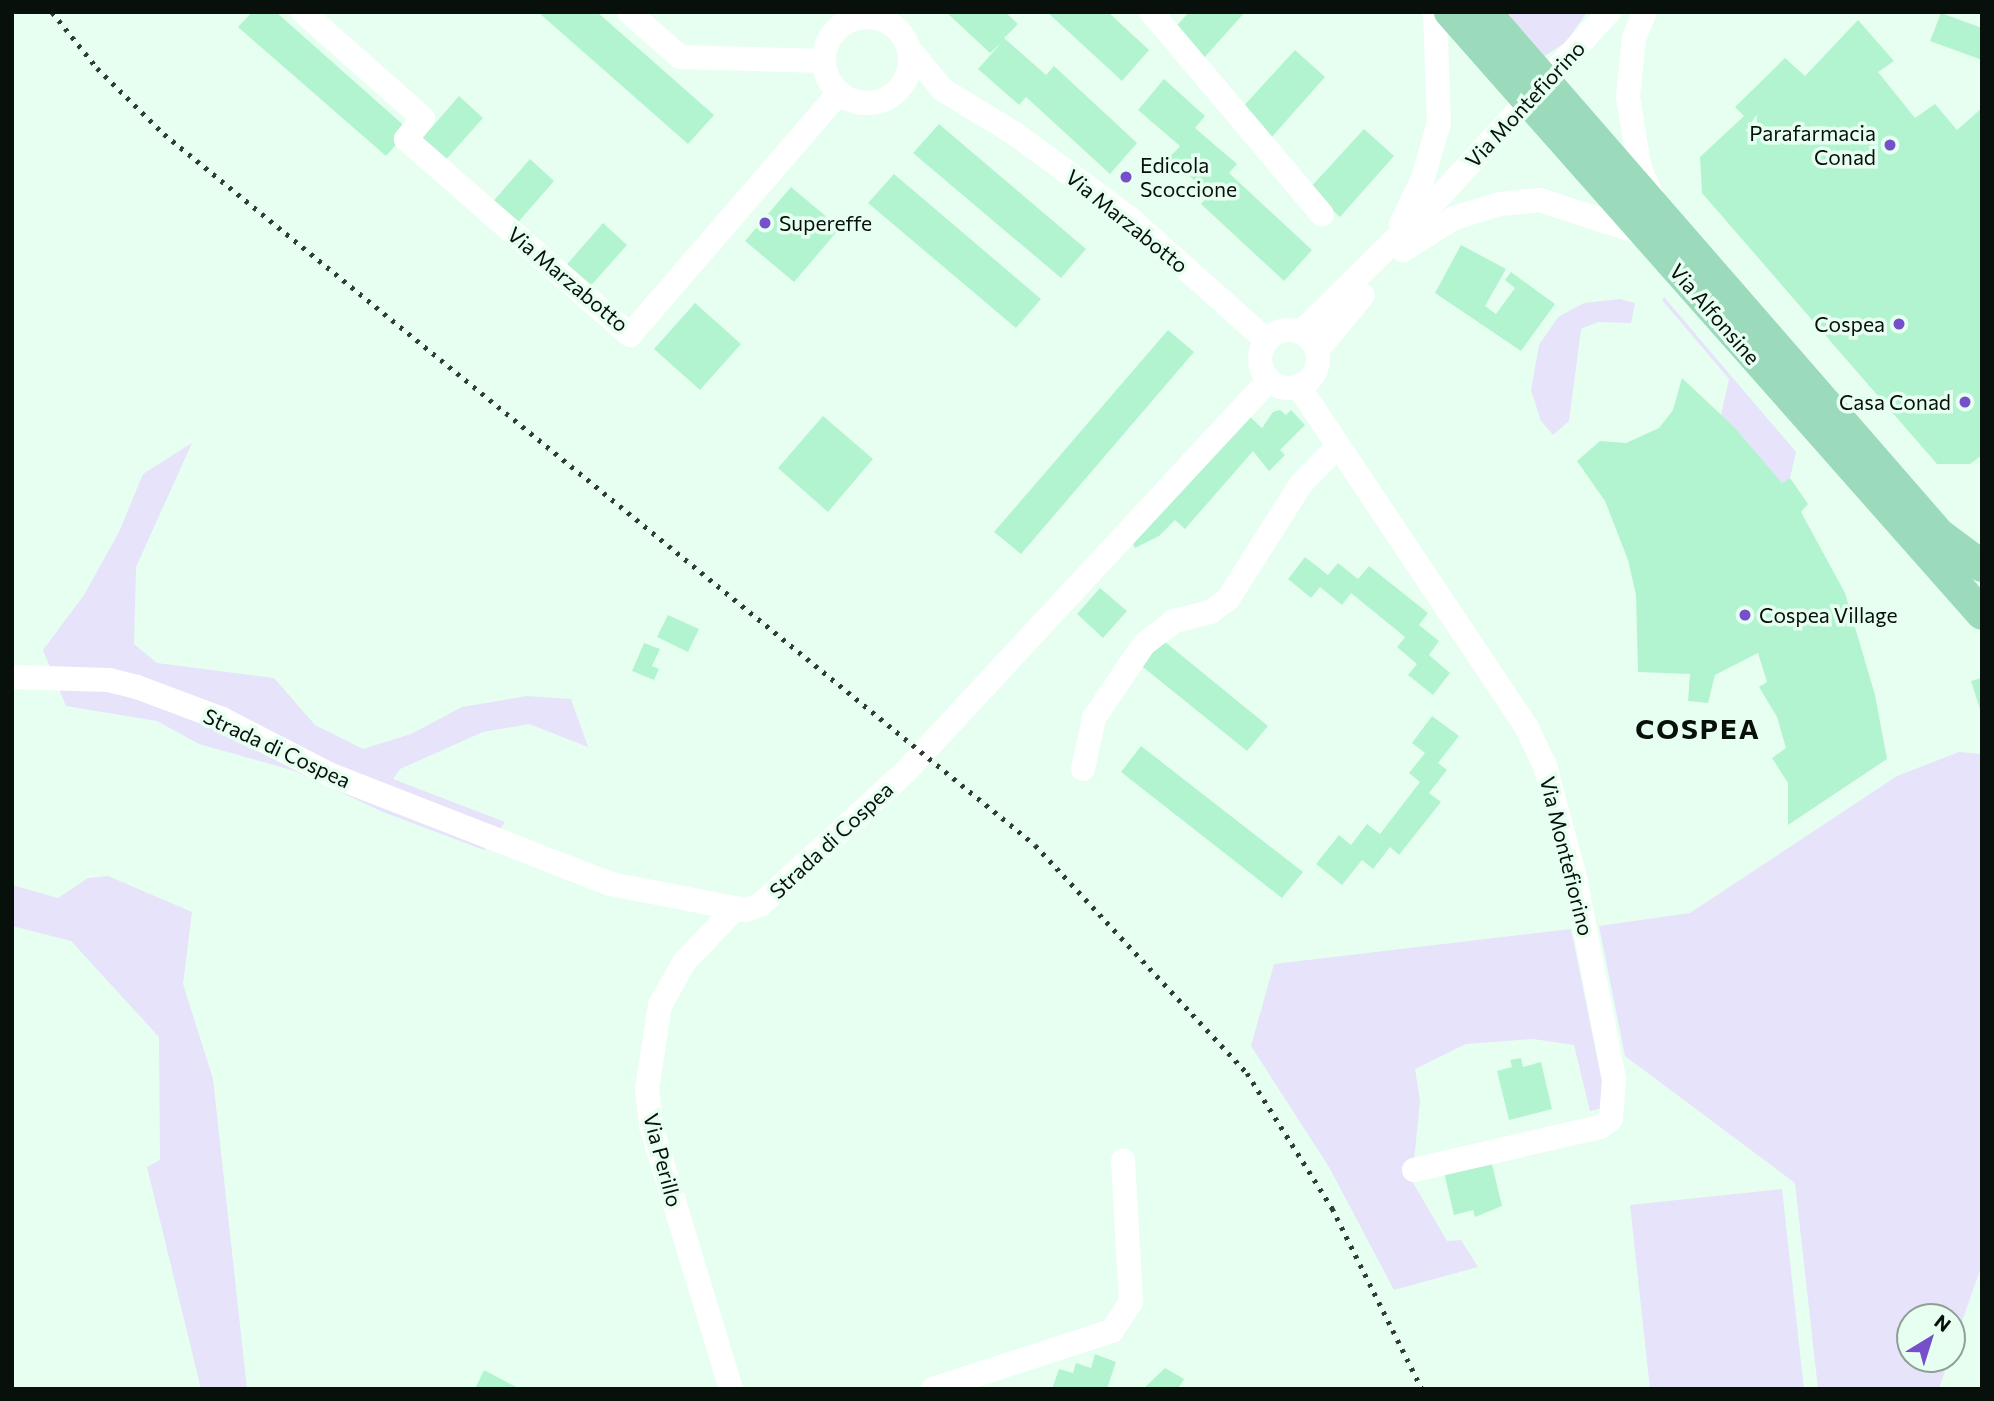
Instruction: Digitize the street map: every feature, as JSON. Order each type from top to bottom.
[{"type":"main road","name":"Via Alfonsine","points":[[1450,12],[1517,69],[1650,221],[1982,614]]},
{"type":"main road","name":"Via Alfonsine","points":[[1485,12],[1517,69]]},
{"type":"main road","name":"Via Alfonsine","points":[[1650,221],[1939,534],[1982,566]]},
{"type":"main road","points":[[1939,534],[1982,556]]},
{"type":"street","name":"Via Marzabotto","points":[[303,12],[423,118],[406,139],[630,335],[839,93]]},
{"type":"street","points":[[629,12],[680,57],[823,61],[825,73],[839,93],[851,100],[879,102],[902,86],[908,75],[901,31]]},
{"type":"street","points":[[1151,12],[1322,214]]},
{"type":"street","points":[[1399,245],[1439,123],[1435,12]]},
{"type":"street","points":[[1399,245],[1454,218],[1500,204],[1540,200],[1650,221],[1628,97],[1634,38],[1645,12]]},
{"type":"street","name":"Via Montefiorino","points":[[1414,1170],[1600,1127],[1611,1119],[1614,1079],[1583,910],[1545,766],[1513,703],[1299,387],[1313,376],[1317,351],[1399,245],[1442,194],[1608,13]]},
{"type":"street","name":"Via Marzabotto","points":[[823,61],[832,34],[859,15],[883,19],[901,31],[943,90],[1014,133],[1128,217],[1267,341]]},
{"type":"street","name":"Via Marzabotto","points":[[902,86],[943,90]]},
{"type":"street","name":"Via Montefiorino","points":[[1301,332],[1399,245]]},
{"type":"street","points":[[1299,387],[1283,388],[1269,380],[1261,365],[1267,341],[1286,330],[1301,332],[1317,351]]},
{"type":"street","name":"Strada di Cospea","points":[[12,677],[109,680],[137,687],[222,719],[331,775],[611,884],[736,908],[760,905],[905,772],[1269,380]]},
{"type":"street","points":[[1083,769],[1094,718],[1144,644],[1174,621],[1210,612],[1228,599],[1301,484],[1338,446]]},
{"type":"street","name":"Via Perillo","points":[[731,1389],[651,1126],[647,1088],[660,1005],[685,961],[736,908]]},
{"type":"street","points":[[933,1389],[1112,1331],[1131,1302],[1123,1160]]},
{"type":"street","points":[[969,1377],[997,1389]]},
{"type":"shaded area","points":[[1500,12],[1587,12],[1566,42],[1540,59]]},
{"type":"shaded area","points":[[1664,297],[1796,452],[1790,478],[1782,483],[1721,415],[1729,379],[1662,300]]},
{"type":"shaded area","points":[[1620,299],[1635,303],[1631,323],[1598,322],[1581,329],[1569,421],[1553,435],[1541,421],[1531,390],[1539,345],[1558,317],[1584,303]]},
{"type":"shaded area","points":[[192,443],[136,567],[134,644],[157,663],[274,678],[315,725],[363,749],[411,734],[462,707],[527,696],[571,699],[588,747],[529,724],[483,732],[400,769],[393,779],[505,822],[484,850],[383,812],[295,771],[199,744],[157,721],[66,706],[43,650],[84,595],[119,532],[143,474]]},
{"type":"shaded area","points":[[1959,752],[1982,754],[1982,1264],[1966,1310],[1966,1303],[1896,1303],[1896,1373],[1944,1373],[1939,1389],[1818,1389],[1795,1183],[1625,1056],[1599,926],[1690,913],[1897,776]]},
{"type":"shaded area","points":[[108,876],[192,912],[183,984],[213,1079],[247,1389],[201,1389],[147,1167],[160,1160],[159,1037],[71,941],[12,926],[12,885],[58,898],[88,878]]},
{"type":"shaded area","points":[[1571,929],[1607,1107],[1590,1111],[1574,1045],[1533,1039],[1466,1044],[1415,1069],[1420,1101],[1412,1181],[1447,1241],[1461,1240],[1478,1267],[1394,1290],[1329,1167],[1251,1046],[1274,964]]},
{"type":"shaded area","points":[[1782,1189],[1804,1389],[1650,1389],[1630,1205]]},
{"type":"building","points":[[252,12],[276,12],[409,130],[386,156],[238,27]]},
{"type":"building","points":[[538,12],[597,12],[714,115],[688,144]]},
{"type":"building","points":[[946,12],[1005,12],[1018,24],[1004,38],[1046,75],[1054,66],[1137,143],[1110,174],[1026,97],[1019,105],[978,69],[1001,43],[990,53]]},
{"type":"building","points":[[1047,12],[1108,12],[1149,50],[1122,81]]},
{"type":"building","points":[[1189,12],[1245,12],[1203,59],[1172,31]]},
{"type":"building","points":[[1941,13],[1982,28],[1982,60],[1930,41]]},
{"type":"building","name":"Cospea","points":[[1858,20],[1894,61],[1878,72],[1915,118],[1935,104],[1957,130],[1982,108],[1982,455],[1970,464],[1937,464],[1702,193],[1700,157],[1744,116],[1735,107],[1785,58],[1805,76]]},
{"type":"building","points":[[1295,50],[1325,77],[1271,138],[1240,110]]},
{"type":"building","points":[[1164,79],[1205,116],[1195,128],[1237,164],[1229,173],[1312,250],[1284,281],[1201,204],[1210,194],[1169,158],[1180,146],[1138,110]]},
{"type":"building","points":[[459,96],[483,118],[442,164],[419,142]]},
{"type":"building","points":[[939,124],[1086,249],[1061,278],[913,153]]},
{"type":"building","points":[[1364,129],[1394,156],[1340,217],[1309,189]]},
{"type":"building","points":[[530,159],[554,181],[514,227],[490,205]]},
{"type":"building","points":[[894,174],[1041,299],[1016,328],[868,203]]},
{"type":"building","points":[[791,187],[840,228],[794,282],[745,241]]},
{"type":"building","points":[[603,223],[627,245],[587,290],[563,269]]},
{"type":"building","points":[[1461,245],[1506,269],[1485,306],[1496,314],[1515,288],[1505,280],[1511,272],[1555,304],[1521,351],[1435,293]]},
{"type":"building","points":[[695,303],[741,344],[700,390],[654,349]]},
{"type":"building","points":[[1168,330],[1194,352],[1021,554],[994,532]]},
{"type":"building","name":"Cospea Village","points":[[1682,378],[1734,427],[1782,483],[1790,478],[1808,504],[1801,512],[1845,593],[1875,695],[1887,759],[1788,825],[1788,783],[1772,758],[1786,748],[1777,717],[1759,687],[1767,682],[1758,653],[1715,675],[1708,703],[1688,701],[1690,674],[1638,672],[1636,595],[1628,560],[1605,501],[1577,461],[1600,441],[1626,443],[1659,428],[1673,410]]},
{"type":"building","points":[[1280,410],[1286,415],[1291,410],[1305,425],[1280,450],[1285,455],[1269,471],[1253,451],[1185,529],[1175,520],[1159,536],[1135,548],[1130,537],[1248,415],[1262,428],[1273,412]]},
{"type":"building","points":[[823,416],[873,459],[828,512],[778,468]]},
{"type":"building","points":[[1305,557],[1328,575],[1338,563],[1358,579],[1369,566],[1428,613],[1419,625],[1439,641],[1429,655],[1450,673],[1433,695],[1408,675],[1417,664],[1397,647],[1405,637],[1351,593],[1342,605],[1320,587],[1311,598],[1288,579]]},
{"type":"building","points":[[1100,588],[1127,611],[1103,638],[1077,614]]},
{"type":"building","points":[[668,615],[699,629],[688,652],[657,637]]},
{"type":"building","points":[[1159,637],[1268,726],[1247,751],[1138,663]]},
{"type":"building","points":[[644,643],[660,649],[652,666],[659,669],[654,680],[632,671]]},
{"type":"building","points":[[1981,678],[1982,709],[1980,709],[1971,681]]},
{"type":"building","points":[[1432,716],[1459,736],[1438,763],[1447,770],[1429,793],[1441,802],[1399,855],[1390,847],[1373,869],[1362,860],[1342,885],[1316,864],[1339,835],[1351,845],[1367,824],[1380,834],[1420,782],[1409,773],[1425,753],[1412,743]]},
{"type":"building","points":[[1141,746],[1303,872],[1282,898],[1121,772]]},
{"type":"building","points":[[1521,1058],[1523,1067],[1541,1062],[1552,1109],[1509,1120],[1497,1071],[1512,1067],[1510,1060]]},
{"type":"building","points":[[1490,1156],[1502,1206],[1475,1217],[1473,1210],[1454,1215],[1443,1168]]},
{"type":"building","points":[[1095,1354],[1116,1362],[1107,1389],[1052,1389],[1059,1369],[1073,1373],[1076,1363],[1091,1368]]},
{"type":"building","points":[[1165,1368],[1184,1379],[1178,1389],[1143,1389]]},
{"type":"building","points":[[484,1370],[520,1389],[475,1389]]},
{"type":"railway","points":[[52,12],[97,68],[164,134],[1035,845],[1247,1073],[1332,1208],[1422,1389]]},
{"type":"place","name":"Parafarmacia Conad","points":[[1890,145]]},
{"type":"place","name":"Edicola Scoccione","points":[[1126,177]]},
{"type":"place","name":"Supereffe","points":[[765,223]]},
{"type":"place","name":"Cospea","points":[[1899,324]]},
{"type":"place","name":"Casa Conad","points":[[1965,402]]},
{"type":"place","name":"Cospea Village","points":[[1745,615]]},
{"type":"district","name":"COSPEA","points":[[1698,728]]}]
